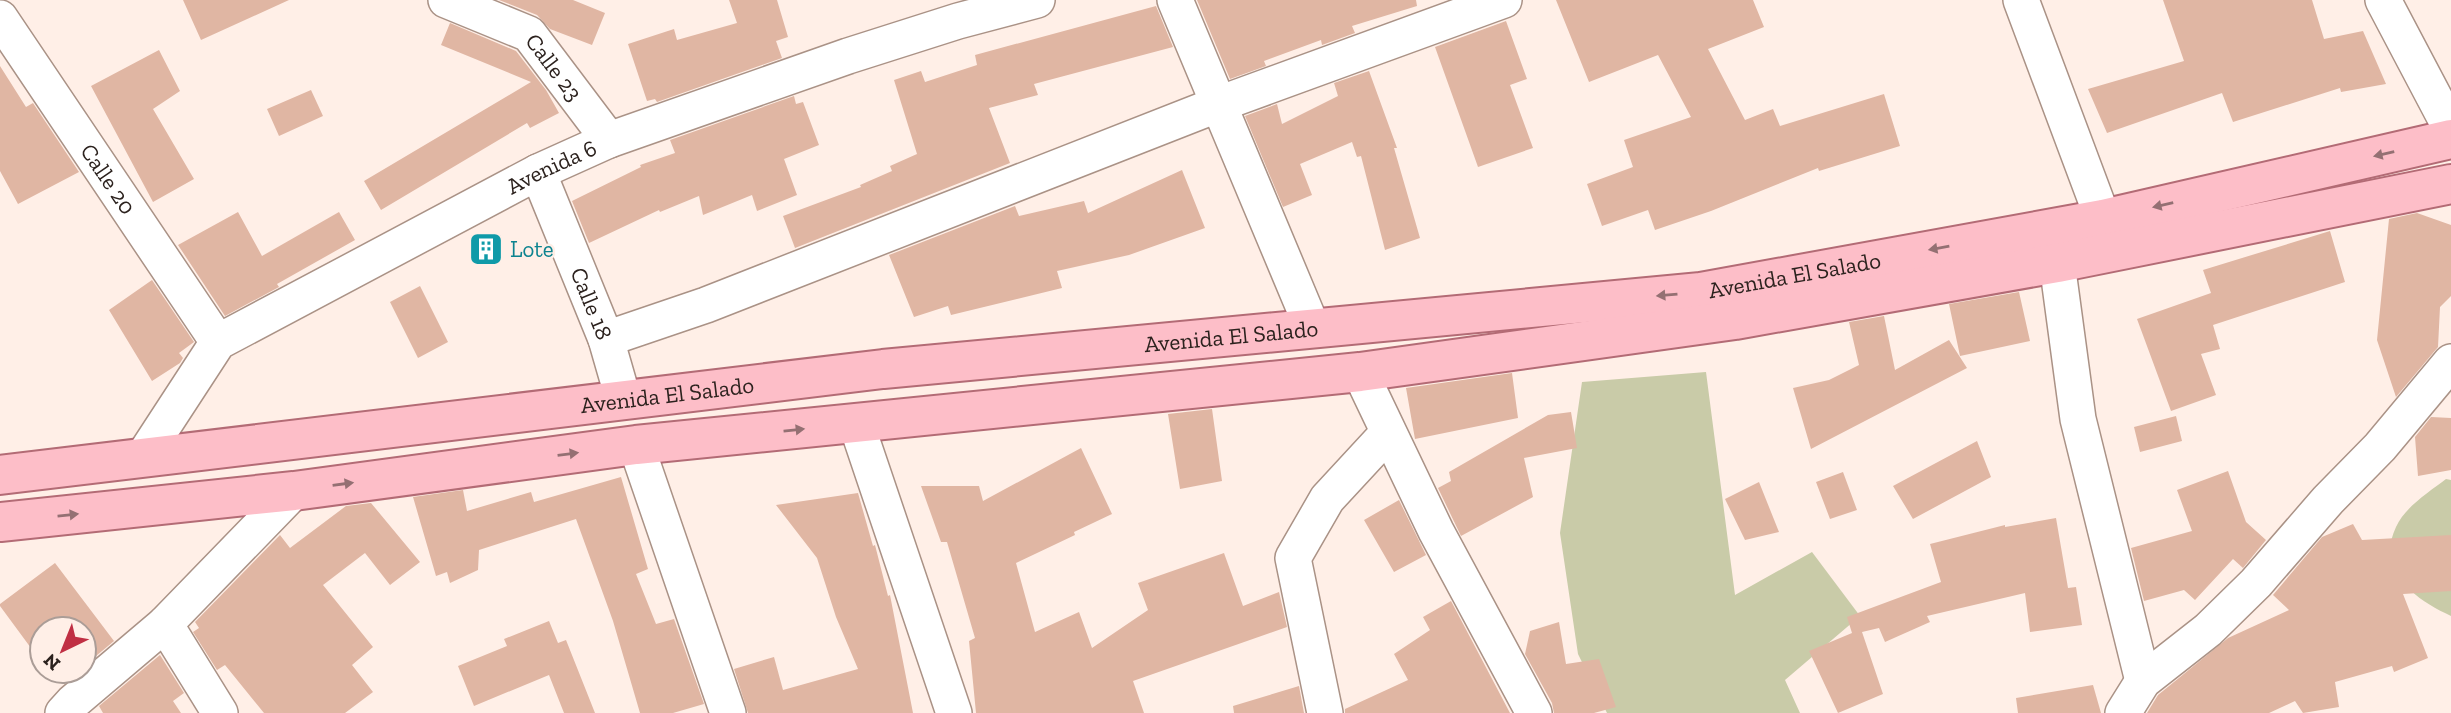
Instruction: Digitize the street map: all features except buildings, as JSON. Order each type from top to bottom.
[{"type":"main road","name":"Avenida El Salado","points":[[0,475],[623,398],[883,369],[1701,292],[2103,219],[2451,139]]},
{"type":"main road","name":"Avenida El Salado","points":[[0,522],[294,491],[636,446],[1360,372],[1735,320],[2057,263],[2451,184]]},
{"type":"street","name":"Calle 23","points":[[446,0],[529,34],[609,139]]},
{"type":"street","name":"Avenida 6","points":[[143,457],[218,342],[538,172],[609,139],[848,56],[958,21],[1037,0]]},
{"type":"street","points":[[1175,0],[1312,327]]},
{"type":"street","points":[[606,339],[706,305],[1219,104],[1504,0]]},
{"type":"street","points":[[2021,0],[2103,219]]},
{"type":"street","points":[[2383,0],[2451,129]]},
{"type":"street","name":"Calle 20","points":[[0,18],[218,342]]},
{"type":"street","name":"Calle 18","points":[[538,172],[606,339],[623,398]]},
{"type":"street","points":[[2057,263],[2078,419],[2143,681]]},
{"type":"street","points":[[2123,713],[2143,681],[2208,630],[2256,583],[2328,500],[2381,447],[2451,362]]},
{"type":"street","points":[[1360,372],[1461,579],[1534,713]]},
{"type":"street","points":[[856,423],[954,713]]},
{"type":"street","points":[[1325,713],[1293,558],[1327,499],[1388,433]]},
{"type":"street","points":[[636,446],[727,713]]},
{"type":"street","points":[[63,713],[165,624],[294,491]]},
{"type":"street","points":[[165,624],[220,713]]},
{"type":"green space","points":[[1706,372],[1735,595],[1812,552],[1860,616],[1785,680],[1800,713],[1607,713],[1578,654],[1560,533],[1582,382]]},
{"type":"green space","points":[[2446,479],[2451,480],[2451,616],[2425,602],[2402,582],[2391,557],[2391,543],[2400,520],[2418,500]]},
{"type":"place","name":"Lote","points":[[486,249]]}]
